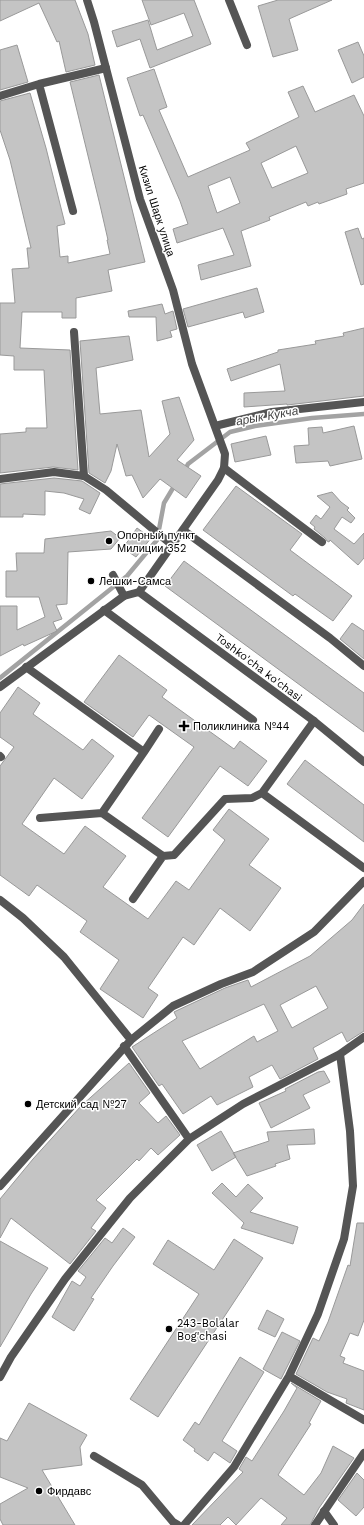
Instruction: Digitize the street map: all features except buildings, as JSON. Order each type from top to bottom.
[{"type":"street","name":"Кизил Шарк улица","points":[[87,0],[140,199],[173,290],[192,364],[225,454],[224,468]]},
{"type":"street","points":[[229,0],[247,45]]},
{"type":"street","points":[[0,96],[39,84],[106,68]]},
{"type":"street","points":[[39,84],[73,211]]},
{"type":"street","points":[[74,332],[84,476]]},
{"type":"street","points":[[215,426],[272,412],[364,402]]},
{"type":"street","points":[[0,687],[124,596],[139,592],[218,480],[224,468],[322,542]]},
{"type":"street","points":[[0,479],[54,472],[84,476],[106,490],[172,545]]},
{"type":"street","points":[[182,530],[330,638],[364,666]]},
{"type":"street","points":[[113,575],[124,596]]},
{"type":"street","name":"Toshko'cha ko'chasi","points":[[139,592],[314,722],[364,762]]},
{"type":"street","points":[[104,610],[253,720]]},
{"type":"street","points":[[26,667],[144,752]]},
{"type":"street","points":[[40,818],[102,813],[163,856],[174,855],[225,800],[252,798],[262,793],[314,722]]},
{"type":"street","points":[[102,813],[160,729]]},
{"type":"street","points":[[262,793],[364,868]]},
{"type":"street","points":[[134,900],[163,856]]},
{"type":"street","points":[[0,1186],[124,1046],[131,1040],[173,1006],[221,984],[252,972],[314,932],[364,881]]},
{"type":"street","points":[[0,900],[23,918],[64,957],[131,1040]]},
{"type":"street","points":[[0,1377],[11,1356],[64,1279],[130,1198],[189,1139],[243,1104],[340,1054],[364,1037]]},
{"type":"street","points":[[124,1046],[189,1139]]},
{"type":"street","points":[[184,1525],[234,1467],[289,1376],[318,1314],[344,1239],[353,1186],[350,1131],[340,1054]]},
{"type":"street","points":[[289,1376],[364,1420]]},
{"type":"street","points":[[315,1525],[364,1453]]},
{"type":"street","points":[[94,1456],[142,1485],[173,1524]]},
{"type":"street","points":[[324,1511],[334,1525]]},
{"type":"waterway","name":"арык Кукча","points":[[185,470],[188,464],[230,432],[255,426],[312,418],[364,414]]},
{"type":"waterway","name":"арык Кукча","points":[[0,678],[127,576],[157,540],[164,503],[176,483]]},
{"type":"place","name":"Опорный пункт Милиции 352","points":[[109,541]]},
{"type":"place","name":"Лешки-Самса","points":[[91,581]]},
{"type":"place","name":"Поликлиника №44","points":[[184,726]]},
{"type":"place","name":"Детский сад №27","points":[[28,1104]]},
{"type":"place","name":"243-Bolalar Bog'chasi","points":[[169,1329]]},
{"type":"place","name":"Фирдавс","points":[[39,1491]]}]
